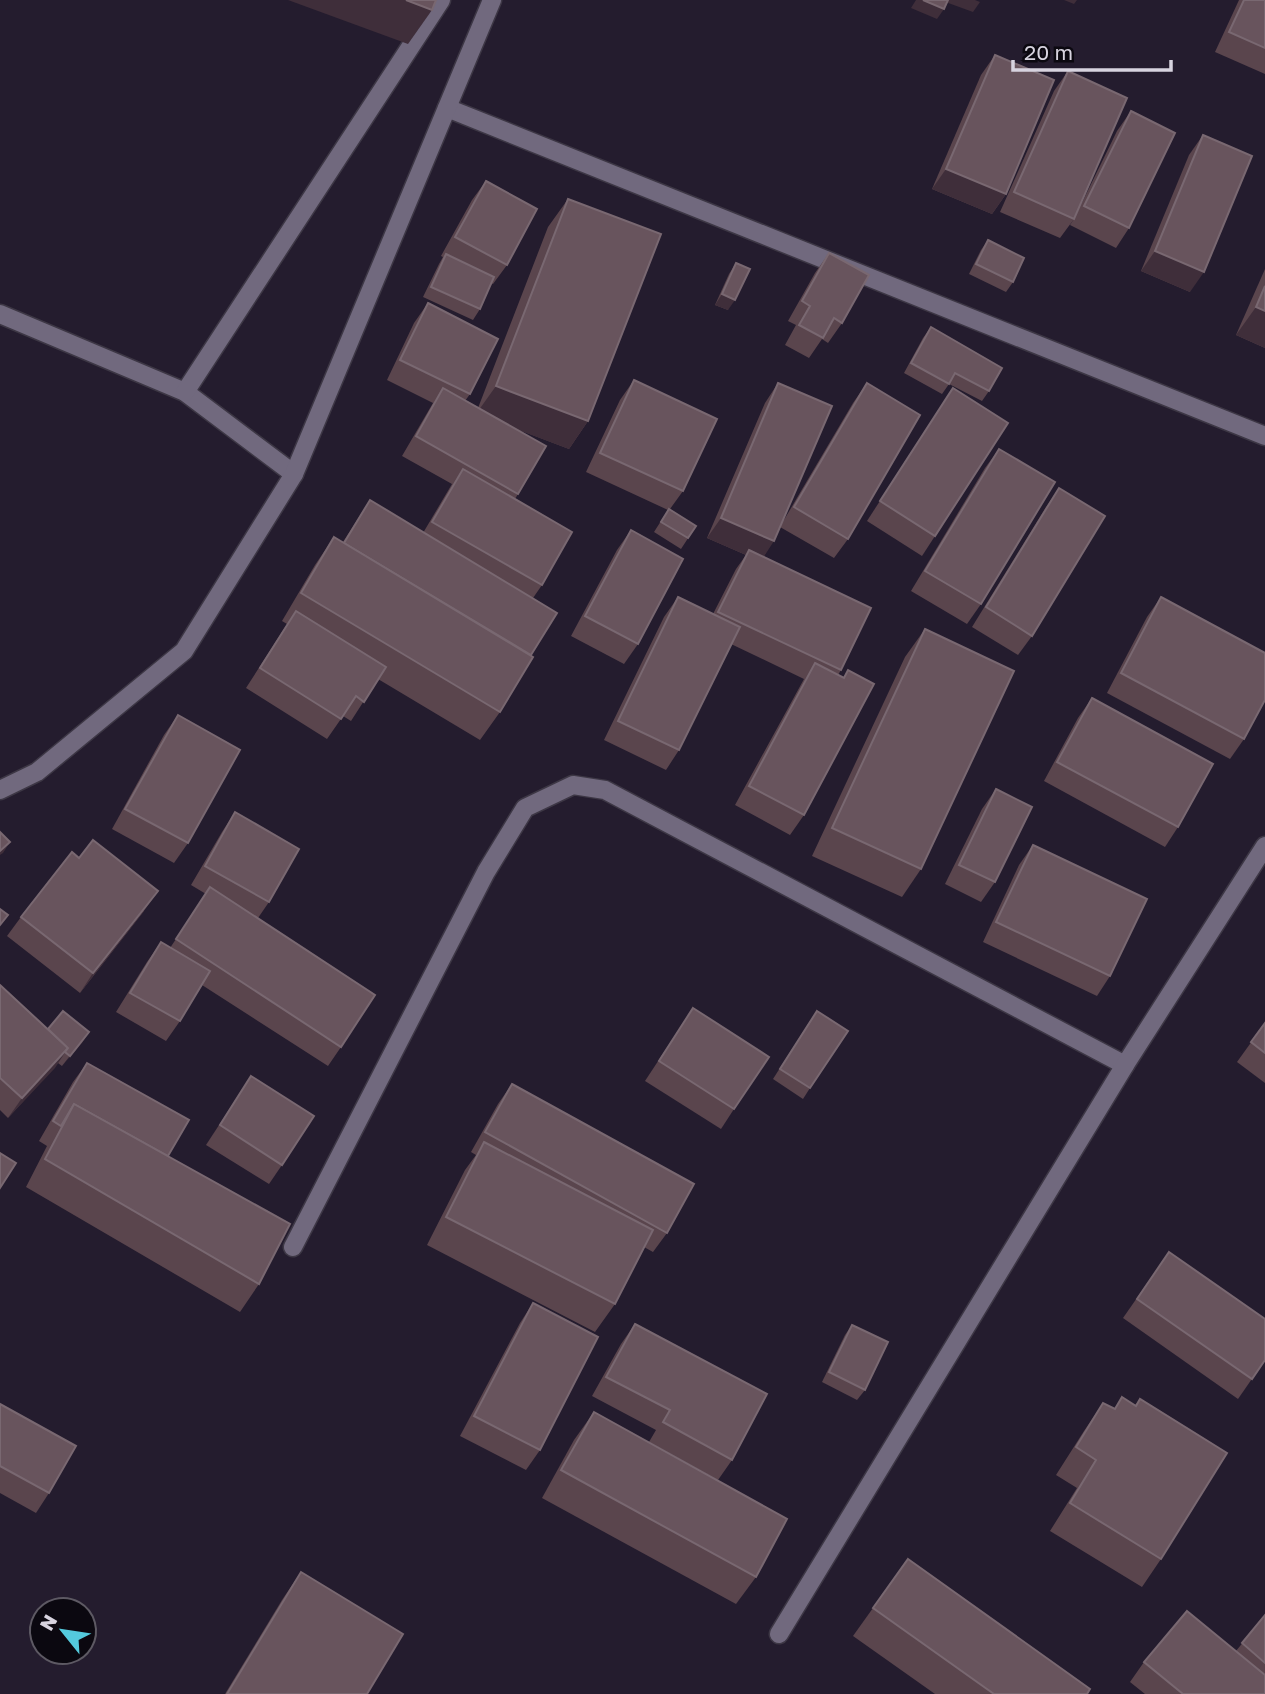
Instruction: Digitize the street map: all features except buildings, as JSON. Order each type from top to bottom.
[{"type":"street","points":[[185,391],[441,0]]},
{"type":"street","points":[[0,790],[37,772],[184,651],[294,474],[492,0]]},
{"type":"street","points":[[447,108],[1265,436]]},
{"type":"street","points":[[0,313],[185,391],[294,474]]},
{"type":"street","points":[[293,1247],[486,872],[525,808],[573,785],[605,790],[1125,1065]]},
{"type":"street","points":[[779,1634],[1125,1065],[1265,846]]}]
